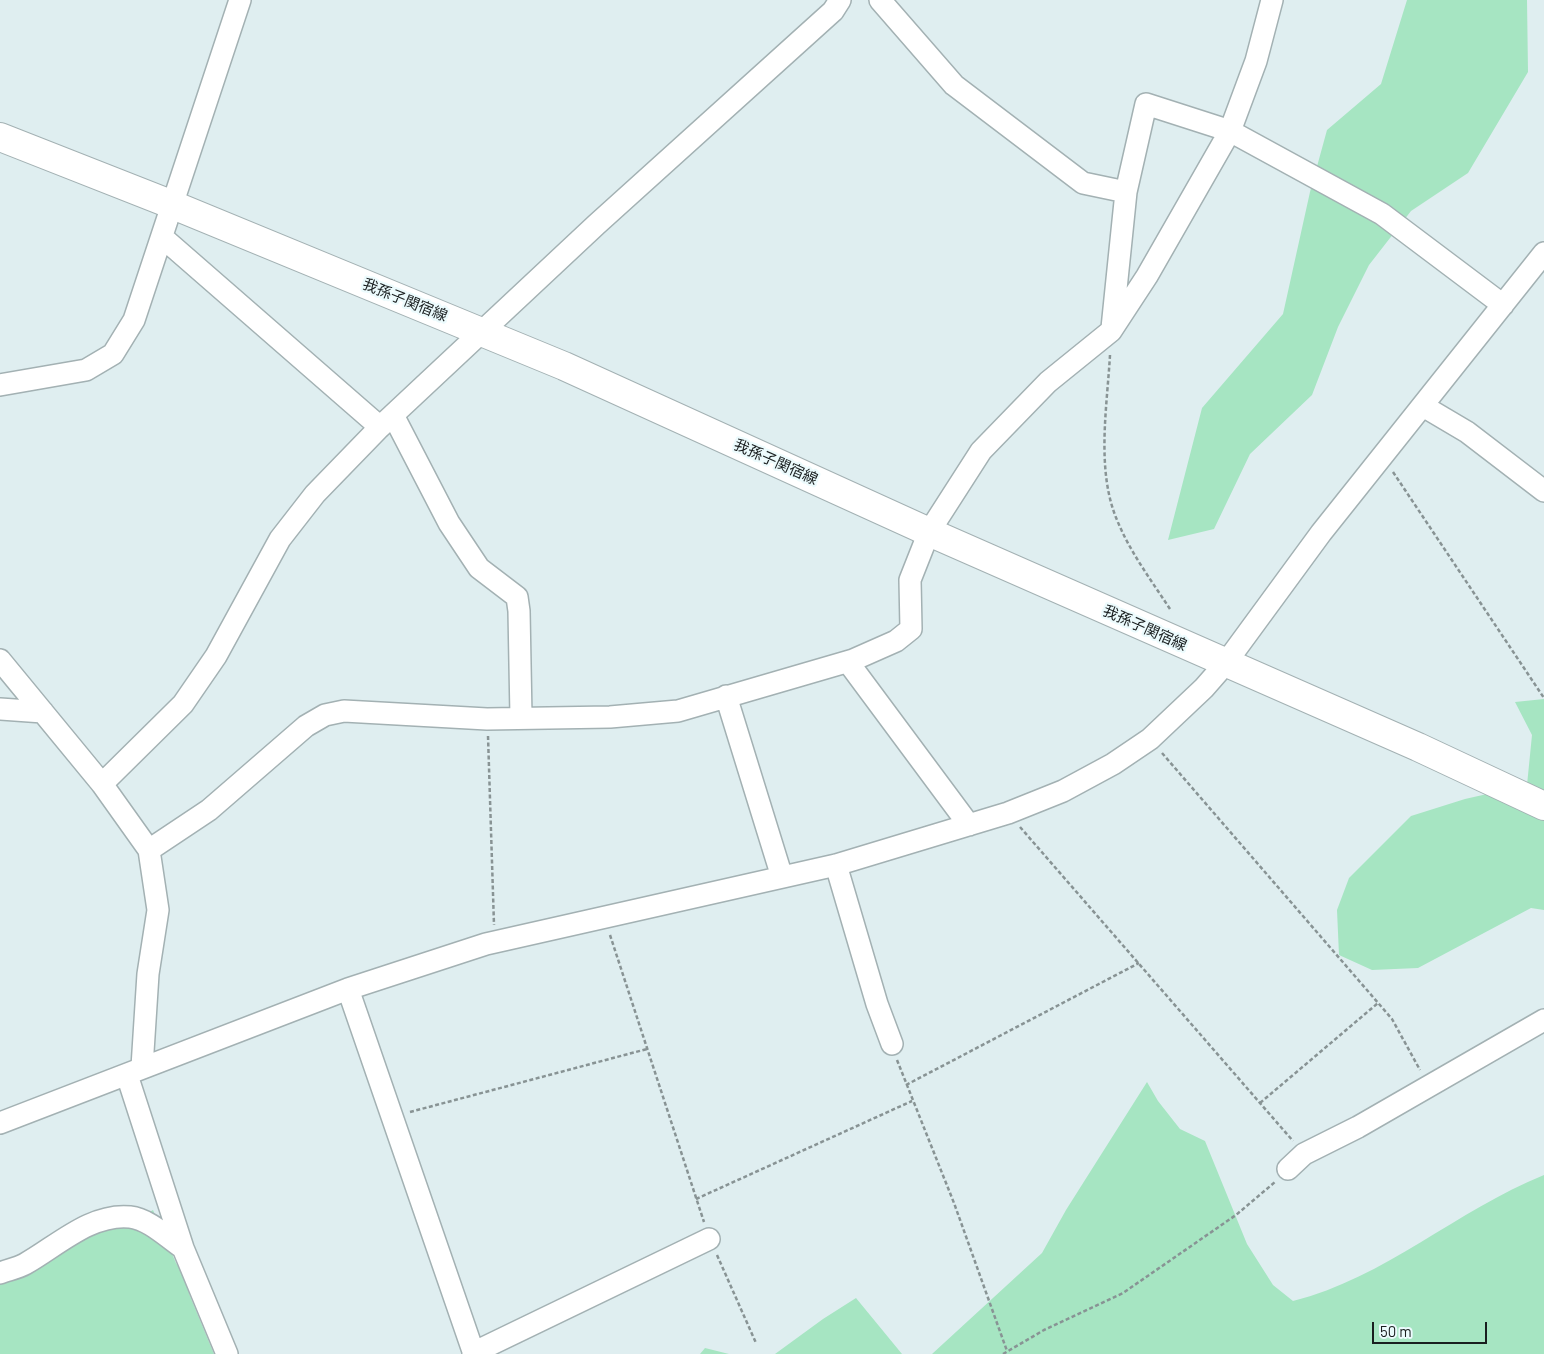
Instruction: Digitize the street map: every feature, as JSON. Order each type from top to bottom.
[{"type":"main road","name":"我孫子関宿線","points":[[0,137],[173,205],[482,331],[1225,664],[1418,747],[1544,806]]},
{"type":"street","points":[[0,385],[86,370],[113,354],[134,320],[240,0]]},
{"type":"street","points":[[102,784],[183,704],[216,656],[280,539],[315,494],[387,421],[482,331],[597,224],[833,11],[840,0]]},
{"type":"street","points":[[880,0],[954,85],[1083,182],[1126,192]]},
{"type":"street","points":[[150,850],[209,810],[306,726],[325,716],[344,712],[487,719],[610,717],[678,711],[848,662],[896,641],[911,628],[910,580],[929,532],[981,451],[1048,382],[1111,331],[1147,276],[1230,131],[1256,61],[1272,0]]},
{"type":"street","points":[[1111,331],[1126,192],[1146,104],[1230,131],[1382,214],[1503,305]]},
{"type":"street","points":[[162,237],[387,421],[449,523],[479,568],[517,597],[520,611],[521,717]]},
{"type":"street","points":[[0,1123],[348,989],[494,942],[836,865],[1008,813],[1063,791],[1113,764],[1150,739],[1204,688],[1225,664],[1321,533],[1544,253]]},
{"type":"street","points":[[1423,406],[1466,432],[1544,491]]},
{"type":"street","points":[[0,660],[102,784],[150,850],[158,910],[135,1071],[183,1248],[227,1354]]},
{"type":"street","points":[[848,662],[969,825]]},
{"type":"street","points":[[726,696],[782,877]]},
{"type":"street","points":[[0,709],[44,712]]},
{"type":"street","points":[[836,865],[877,1004],[892,1044]]},
{"type":"street","points":[[348,989],[473,1353],[709,1239]]},
{"type":"street","points":[[1288,1169],[1304,1154],[1358,1127],[1544,1020]]},
{"type":"street","points":[[0,1274],[24,1264],[90,1225],[108,1219],[130,1217],[144,1221],[183,1248]]},
{"type":"path","points":[[1111,331],[1105,438],[1110,496],[1116,519],[1131,549],[1170,609]]},
{"type":"path","points":[[1382,456],[1544,698]]},
{"type":"path","points":[[487,719],[494,942]]},
{"type":"path","points":[[1150,739],[1392,1019],[1428,1086]]},
{"type":"path","points":[[1008,813],[1304,1154]]},
{"type":"path","points":[[604,917],[709,1239],[756,1343]]},
{"type":"path","points":[[906,1085],[1139,963]]},
{"type":"path","points":[[1260,1103],[1378,1002]]},
{"type":"path","points":[[892,1044],[912,1101],[954,1203],[1007,1351]]},
{"type":"path","points":[[392,1117],[647,1049]]},
{"type":"path","points":[[696,1199],[912,1101]]},
{"type":"path","points":[[1002,1354],[1044,1330],[1123,1293],[1236,1215],[1288,1169]]},
{"type":"green space","points":[[1407,0],[1527,0],[1528,72],[1468,173],[1411,211],[1369,265],[1338,327],[1312,395],[1250,454],[1214,529],[1168,540],[1202,408],[1283,314],[1310,192],[1327,130],[1381,84]]},
{"type":"green space","points":[[1544,699],[1544,910],[1531,908],[1418,968],[1372,970],[1339,955],[1337,910],[1349,878],[1411,816],[1465,799],[1527,785],[1532,735],[1515,702]]},
{"type":"green space","points":[[1147,1082],[1158,1101],[1180,1129],[1205,1141],[1247,1244],[1273,1285],[1293,1301],[1359,1277],[1481,1206],[1544,1175],[1544,1354],[932,1354],[1042,1253],[1066,1210]]},
{"type":"green space","points":[[153,1210],[176,1263],[183,1274],[214,1354],[0,1354],[0,1279],[108,1226],[126,1225]]},
{"type":"green space","points":[[856,1298],[902,1354],[775,1354],[823,1319]]},
{"type":"green space","points":[[705,1348],[729,1354],[700,1354]]}]
